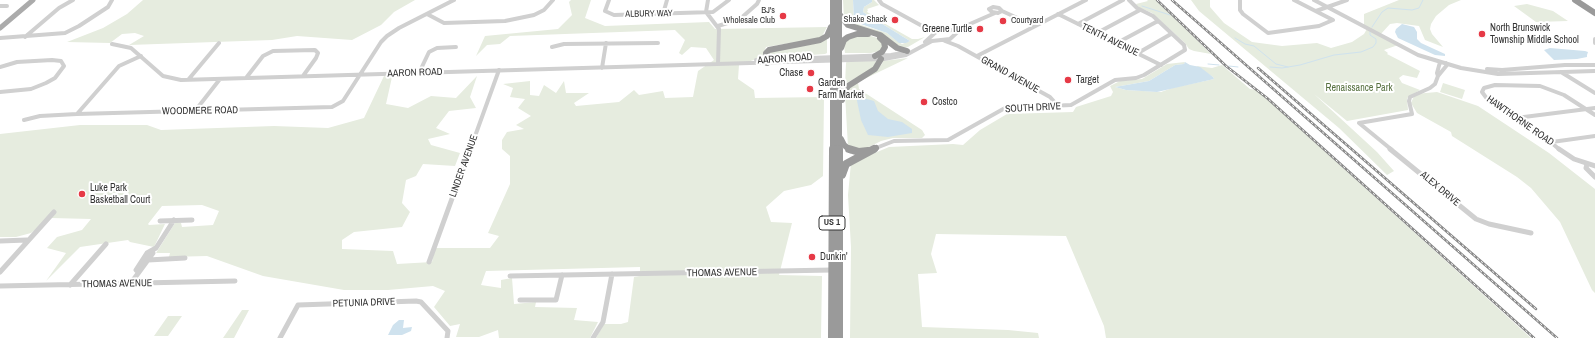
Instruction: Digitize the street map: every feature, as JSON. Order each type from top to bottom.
[{"type":"highway","name":"US 1","points":[[833,0],[833,21],[840,108],[839,338]]},
{"type":"highway","name":"US 1","points":[[832,338],[832,270],[839,0]]},
{"type":"highway","points":[[1575,0],[1593,10]]},
{"type":"highway","points":[[1583,0],[1593,10]]},
{"type":"highway","points":[[839,14],[848,25],[879,34],[897,48],[907,51]]},
{"type":"highway","points":[[766,61],[766,52],[770,49],[814,42],[823,39],[828,34],[833,21]]},
{"type":"highway","points":[[837,57],[843,42],[848,37],[857,34],[869,34],[880,38],[885,44],[883,50],[875,56]]},
{"type":"highway","points":[[840,108],[844,92],[848,86],[875,69],[881,59]]},
{"type":"highway","points":[[840,137],[844,146],[852,151],[862,152],[876,148]]},
{"type":"highway","points":[[840,184],[845,165],[876,148]]},
{"type":"main road","points":[[0,28],[33,0]]},
{"type":"street","points":[[25,37],[59,8],[73,0]]},
{"type":"street","points":[[0,38],[55,35],[75,29],[108,7],[112,0]]},
{"type":"street","name":"WOODMERE ROAD","points":[[24,120],[40,116],[77,114],[326,108],[341,103],[381,42],[399,28],[454,0]]},
{"type":"street","points":[[427,14],[444,23],[505,21],[534,15],[544,10],[553,0]]},
{"type":"street","name":"ALBURY WAY","points":[[609,0],[605,9],[609,14],[706,12]]},
{"type":"street","points":[[662,14],[667,0]]},
{"type":"street","points":[[706,12],[708,0]]},
{"type":"street","points":[[706,12],[716,11],[729,0]]},
{"type":"street","points":[[718,26],[740,19],[757,4],[759,0]]},
{"type":"street","points":[[879,0],[882,4],[923,25],[934,34]]},
{"type":"street","points":[[977,56],[1086,0]]},
{"type":"street","points":[[1078,24],[1123,0]]},
{"type":"street","points":[[1129,0],[1140,10],[1151,15],[1171,34],[1138,54]]},
{"type":"street","points":[[1240,0],[1240,10],[1243,14],[1268,33],[1319,26],[1333,20],[1294,0]]},
{"type":"street","points":[[1314,0],[1401,46],[1440,62],[1473,68],[1502,70],[1551,66],[1595,66]]},
{"type":"street","points":[[1316,11],[1347,0]]},
{"type":"street","points":[[0,6],[7,6]]},
{"type":"street","points":[[837,57],[898,54],[925,42],[934,34],[944,30],[955,29],[989,10],[990,8],[995,7],[1035,26]]},
{"type":"street","points":[[989,10],[995,13]]},
{"type":"street","points":[[1097,33],[1140,10]]},
{"type":"street","points":[[1593,10],[1595,18]]},
{"type":"street","points":[[837,57],[881,59],[906,55],[930,41],[943,40],[952,37],[963,27],[1002,11]]},
{"type":"street","points":[[706,12],[718,26],[718,64]]},
{"type":"street","name":"TENTH AVENUE","points":[[1058,14],[1161,65]]},
{"type":"street","points":[[1117,43],[1158,21]]},
{"type":"street","points":[[923,25],[944,30]]},
{"type":"street","name":"GRAND AVENUE","points":[[944,30],[950,32],[958,46]]},
{"type":"street","name":"GRAND AVENUE","points":[[934,34],[1050,97],[1059,106]]},
{"type":"street","name":"SOUTH DRIVE","points":[[876,148],[894,142],[948,140],[1005,108],[1073,105],[1115,80],[1139,77],[1185,50],[1184,45],[1171,34]]},
{"type":"street","points":[[188,80],[220,43]]},
{"type":"street","points":[[602,68],[606,43]]},
{"type":"street","points":[[552,47],[564,44],[658,43]]},
{"type":"street","name":"AARON ROAD","points":[[112,44],[131,48],[163,76],[188,80],[718,64],[837,57]]},
{"type":"street","points":[[419,73],[431,50],[456,47]]},
{"type":"street","points":[[246,78],[263,56],[268,53],[277,51],[315,50],[318,53],[316,58],[303,76]]},
{"type":"street","points":[[77,114],[119,66],[141,56]]},
{"type":"street","points":[[0,68],[17,62],[52,60],[61,61],[64,66],[55,78],[46,83],[31,89],[0,92]]},
{"type":"street","points":[[1438,76],[1437,73],[1440,62]]},
{"type":"street","points":[[1446,63],[1498,74],[1595,71]]},
{"type":"street","points":[[1438,76],[1442,74],[1446,63]]},
{"type":"street","points":[[1551,66],[1595,93]]},
{"type":"street","name":"LINDER AVENUE","points":[[429,262],[499,70]]},
{"type":"street","name":"ALEX DRIVE","points":[[1438,76],[1435,84],[1430,88],[1410,97],[1409,101],[1412,114],[1360,123],[1476,219],[1489,224],[1531,233]]},
{"type":"street","points":[[195,111],[220,79]]},
{"type":"street","name":"HAWTHORNE ROAD","points":[[1595,115],[1564,95],[1540,86],[1495,85],[1484,88],[1482,92],[1488,100],[1552,142],[1565,154],[1595,166]]},
{"type":"street","points":[[1516,118],[1595,108]]},
{"type":"street","points":[[1552,142],[1595,136]]},
{"type":"street","points":[[1587,164],[1586,168],[1595,177]]},
{"type":"street","points":[[0,272],[27,240],[54,212]]},
{"type":"street","points":[[138,272],[136,270],[147,253],[156,248],[174,220]]},
{"type":"street","points":[[160,221],[192,220]]},
{"type":"street","points":[[0,241],[27,240]]},
{"type":"street","points":[[70,285],[106,244]]},
{"type":"street","points":[[131,284],[138,272],[153,253],[152,251]]},
{"type":"street","points":[[148,260],[185,258]]},
{"type":"street","name":"THOMAS AVENUE","points":[[510,276],[832,270]]},
{"type":"street","points":[[593,338],[603,322],[612,274]]},
{"type":"street","points":[[520,300],[556,300],[562,275]]},
{"type":"street","name":"THOMAS AVENUE","points":[[0,286],[235,281]]},
{"type":"street","name":"PETUNIA DRIVE","points":[[280,338],[298,305],[416,301],[421,302],[448,331],[447,338]]},
{"type":"green space","points":[[143,0],[415,0],[394,12],[381,25],[352,40],[297,36],[272,40],[129,45],[144,36],[135,33],[122,34],[110,43],[67,42],[103,28],[127,14]]},
{"type":"green space","points":[[571,0],[591,0],[585,18],[605,26],[709,22],[715,29],[827,27],[821,38],[766,47],[762,57],[739,65],[738,79],[754,90],[755,98],[824,97],[823,176],[811,185],[784,191],[766,207],[771,222],[792,223],[779,275],[822,276],[821,338],[596,338],[604,324],[621,324],[628,322],[634,277],[640,276],[640,267],[486,271],[481,285],[501,288],[501,280],[512,278],[514,304],[536,302],[535,307],[577,308],[574,320],[598,322],[590,338],[499,338],[498,330],[479,337],[456,337],[460,324],[450,326],[434,307],[445,291],[433,286],[388,290],[344,290],[263,276],[207,256],[169,257],[170,253],[156,253],[175,223],[181,223],[182,227],[213,225],[219,211],[202,205],[162,206],[148,224],[165,224],[154,247],[130,242],[128,240],[80,247],[46,281],[66,253],[47,248],[57,237],[82,230],[91,219],[51,218],[31,233],[16,237],[0,237],[0,134],[80,125],[147,125],[161,130],[274,126],[328,128],[364,118],[384,76],[392,77],[386,104],[408,108],[431,96],[456,98],[477,76],[470,97],[476,108],[449,111],[436,128],[450,134],[428,139],[431,145],[460,153],[455,166],[423,164],[416,176],[406,180],[402,203],[410,212],[402,227],[354,232],[342,240],[342,249],[393,251],[397,264],[432,262],[435,248],[490,248],[499,236],[488,233],[510,184],[510,156],[502,149],[502,140],[507,132],[524,129],[516,125],[531,116],[518,108],[525,99],[510,97],[513,88],[503,84],[530,81],[530,95],[539,96],[544,85],[556,93],[564,81],[566,93],[589,93],[574,103],[576,106],[619,102],[634,90],[639,95],[663,91],[665,98],[693,97],[698,71],[714,60],[706,48],[691,47],[682,55],[679,53],[685,40],[675,30],[510,36],[500,44],[487,45],[476,56],[485,36],[558,29],[572,15],[569,2]]},
{"type":"green space","points":[[843,0],[853,0],[854,21],[858,24],[887,33],[902,44],[910,41],[863,12],[864,7],[872,2],[872,0],[879,5],[867,9],[867,12],[876,17],[875,18],[912,39],[925,37],[908,47],[903,48],[857,27],[844,18]]},
{"type":"green space","points":[[1147,0],[1156,0],[1211,54],[1189,49],[1185,43],[1152,13],[1138,7],[1136,4],[1148,1]]},
{"type":"green space","name":"Renaissance Park","points":[[1191,0],[1210,0],[1210,7],[1224,23],[1252,42],[1282,46],[1317,43],[1331,48],[1352,42],[1364,34],[1368,27],[1364,25],[1364,14],[1399,0],[1461,0],[1449,5],[1436,16],[1431,24],[1430,29],[1432,34],[1443,47],[1425,40],[1419,26],[1397,23],[1390,24],[1380,35],[1398,45],[1384,50],[1388,53],[1387,54],[1420,71],[1417,78],[1403,75],[1399,78],[1402,83],[1420,90],[1407,98],[1408,110],[1347,121],[1314,94],[1377,152],[1394,171],[1387,175],[1339,128],[1199,11]]},
{"type":"green space","points":[[1527,4],[1553,11],[1568,21],[1536,22],[1514,6]]},
{"type":"green space","points":[[859,35],[877,38],[882,42],[883,47],[880,51],[871,53],[845,53],[844,46],[846,41]]},
{"type":"green space","points":[[827,39],[827,53],[825,54],[769,58],[769,52]]},
{"type":"green space","points":[[908,58],[858,82],[859,89],[922,130],[925,135],[922,138],[893,138],[881,141],[861,151],[848,147],[845,94],[848,89],[855,82],[877,69],[883,61]]},
{"type":"green space","points":[[877,60],[873,68],[845,84],[847,61]]},
{"type":"green space","points":[[1185,62],[1184,64],[1175,65],[1149,81],[1115,87],[1126,90],[1161,92],[1172,88],[1214,79],[1196,66],[1212,68],[1222,65],[1250,89],[1257,90],[1531,338],[1106,338],[1104,326],[1066,236],[936,234],[931,254],[937,273],[918,274],[922,327],[1008,330],[1038,333],[1039,338],[850,338],[851,247],[848,195],[851,163],[889,147],[953,144],[963,145],[980,130],[1007,114],[1073,112],[1076,107],[1111,96],[1113,92],[1110,86],[1120,81],[1142,79],[1167,64]]},
{"type":"green space","points":[[1443,83],[1465,90],[1462,99],[1440,92]]},
{"type":"green space","points":[[1437,92],[1478,106],[1549,153],[1595,189],[1595,293],[1592,290],[1560,222],[1531,188],[1517,177],[1452,136],[1451,132],[1417,113],[1411,103],[1415,94]]},
{"type":"green space","points":[[242,310],[249,310],[234,338],[223,338]]},
{"type":"green space","points":[[168,316],[182,316],[168,336],[154,336]]},
{"type":"water","points":[[853,0],[872,0],[872,2],[864,7],[863,12],[910,41],[906,43],[899,43],[887,33],[855,22]]},
{"type":"water","points":[[1402,24],[1414,27],[1417,32],[1417,39],[1421,43],[1445,54],[1445,56],[1435,55],[1398,38],[1395,32],[1396,29]]},
{"type":"water","points":[[1550,48],[1588,52],[1587,57],[1554,60],[1544,50]]},
{"type":"water","points":[[1185,62],[1190,65],[1200,67],[1214,79],[1157,92],[1126,90],[1115,87],[1149,81],[1175,65],[1184,64]]},
{"type":"water","points":[[856,96],[874,101],[878,111],[888,119],[902,122],[912,129],[912,133],[888,137],[868,135],[861,120]]},
{"type":"water","points":[[399,320],[404,320],[403,328],[412,327],[411,331],[402,335],[388,335],[393,325]]},
{"type":"waterway","points":[[1372,27],[1382,12],[1388,8],[1412,10],[1419,8],[1423,0]]},
{"type":"waterway","points":[[1142,6],[1170,15]]},
{"type":"waterway","points":[[1288,67],[1334,55],[1361,52],[1373,47],[1376,43],[1376,39],[1370,35],[1370,32]]},
{"type":"waterway","points":[[1235,38],[1245,44],[1254,46],[1276,64],[1288,67]]},
{"type":"waterway","points":[[1208,64],[1219,65]]},
{"type":"waterway","points":[[1229,66],[1238,67]]},
{"type":"waterway","points":[[1270,67],[1288,67]]},
{"type":"railway","points":[[1157,0],[1226,66],[1267,98],[1534,338]]},
{"type":"railway","points":[[1172,0],[1557,338]]},
{"type":"railway","points":[[1258,68],[1536,309]]},
{"type":"place","name":"BJ's Wholesale Club","points":[[783,16]]},
{"type":"place","name":"Shake Shack","points":[[895,20]]},
{"type":"place","name":"Courtyard","points":[[1003,21]]},
{"type":"place","name":"Greene Turtle","points":[[980,29]]},
{"type":"place","name":"North Brunswick Township Middle School","points":[[1482,34]]},
{"type":"place","name":"Chase","points":[[811,73]]},
{"type":"place","name":"Target","points":[[1068,80]]},
{"type":"place","name":"Garden Farm Market","points":[[810,89]]},
{"type":"place","name":"Costco","points":[[924,102]]},
{"type":"place","name":"Luke Park Basketball Court","points":[[82,194]]},
{"type":"place","name":"Dunkin'","points":[[812,257]]}]
